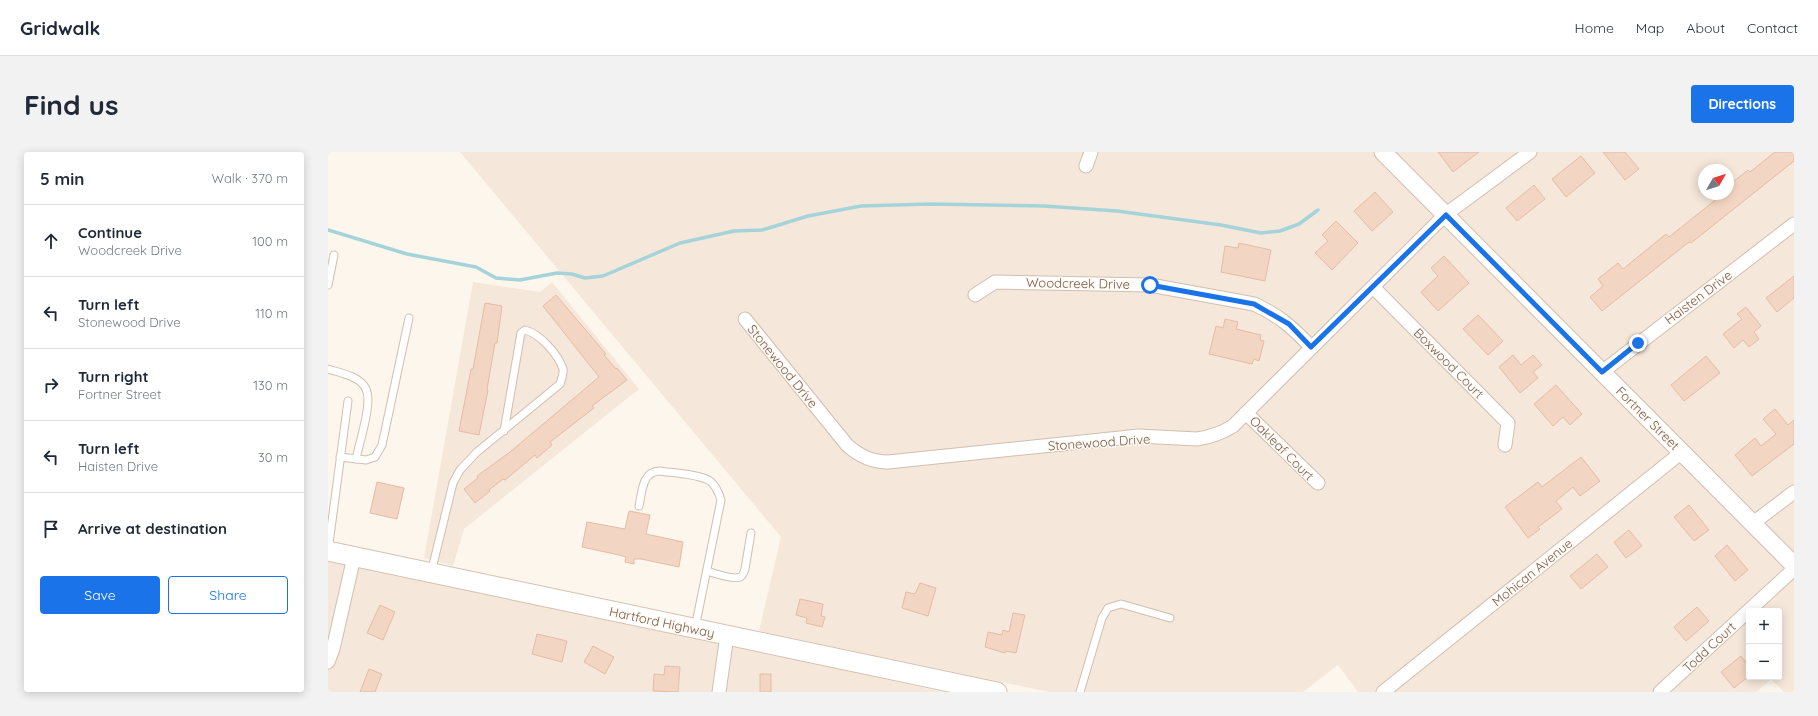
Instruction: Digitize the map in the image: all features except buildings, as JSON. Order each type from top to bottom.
[{"type":"main road","name":"Hartford Highway","points":[[328,551],[997,692]]},
{"type":"street","points":[[1086,166],[1091,152]]},
{"type":"street","name":"Fortner Street","points":[[1383,152],[1794,565]]},
{"type":"street","name":"Stonewood Drive","points":[[744,319],[847,445],[859,455],[873,461],[888,462],[1138,436],[1197,439],[1225,431],[1246,413],[1446,215],[1530,152]]},
{"type":"street","name":"Haisten Drive","points":[[1602,372],[1794,224]]},
{"type":"street","name":"Woodcreek Drive","points":[[975,295],[995,282],[1150,285],[1254,304],[1289,324],[1311,347]]},
{"type":"street","name":"Boxwood Court","points":[[1373,287],[1508,423],[1505,445]]},
{"type":"street","name":"Oakleaf Court","points":[[1246,413],[1318,483]]},
{"type":"street","name":"Mohican Avenue","points":[[1383,692],[1682,452]]},
{"type":"street","points":[[1753,523],[1794,492]]},
{"type":"street","points":[[328,662],[333,649],[354,557]]},
{"type":"street","name":"Todd Court","points":[[1660,692],[1794,569]]},
{"type":"street","points":[[719,692],[727,635]]},
{"type":"lane","points":[[328,285],[334,254]]},
{"type":"lane","points":[[340,457],[366,460],[375,457],[382,445],[409,318]]},
{"type":"lane","points":[[431,573],[453,483],[460,470],[477,452],[504,431],[560,384],[563,371],[556,357],[536,334],[525,330],[521,333],[504,431]]},
{"type":"lane","points":[[328,369],[348,375],[358,380],[366,388],[368,401],[356,459]]},
{"type":"lane","points":[[328,551],[348,401]]},
{"type":"lane","points":[[638,506],[646,477],[653,471],[703,479],[710,482],[718,490],[721,500],[695,629]]},
{"type":"lane","points":[[707,571],[735,578],[740,577],[745,569],[750,533]]},
{"type":"lane","points":[[1080,692],[1102,618],[1108,608],[1120,604],[1170,618]]},
{"type":"shaded area","points":[[460,152],[1377,152],[1794,572],[1794,692],[1784,692],[1772,680],[1782,680],[1782,608],[1746,608],[1746,680],[1770,680],[1756,692],[1358,692],[1338,665],[1303,692],[1049,692],[759,631],[781,537]]},
{"type":"shaded area","points":[[1393,152],[1794,152],[1794,555]]},
{"type":"shaded area","points":[[473,282],[540,292],[552,282],[639,389],[464,529],[453,566],[424,558]]},
{"type":"shaded area","points":[[328,561],[711,640],[942,692],[328,692]]},
{"type":"waterway","points":[[328,230],[407,254],[476,267],[496,278],[520,280],[557,273],[572,274],[585,278],[603,276],[680,243],[734,231],[762,230],[808,216],[861,206],[930,204],[1044,206],[1117,211],[1221,225],[1261,233],[1280,231],[1299,224],[1318,210]]},
{"type":"route","points":[[1150,285],[1240,300],[1254,304],[1289,324],[1311,347],[1446,215],[1602,372],[1638,343]]}]
